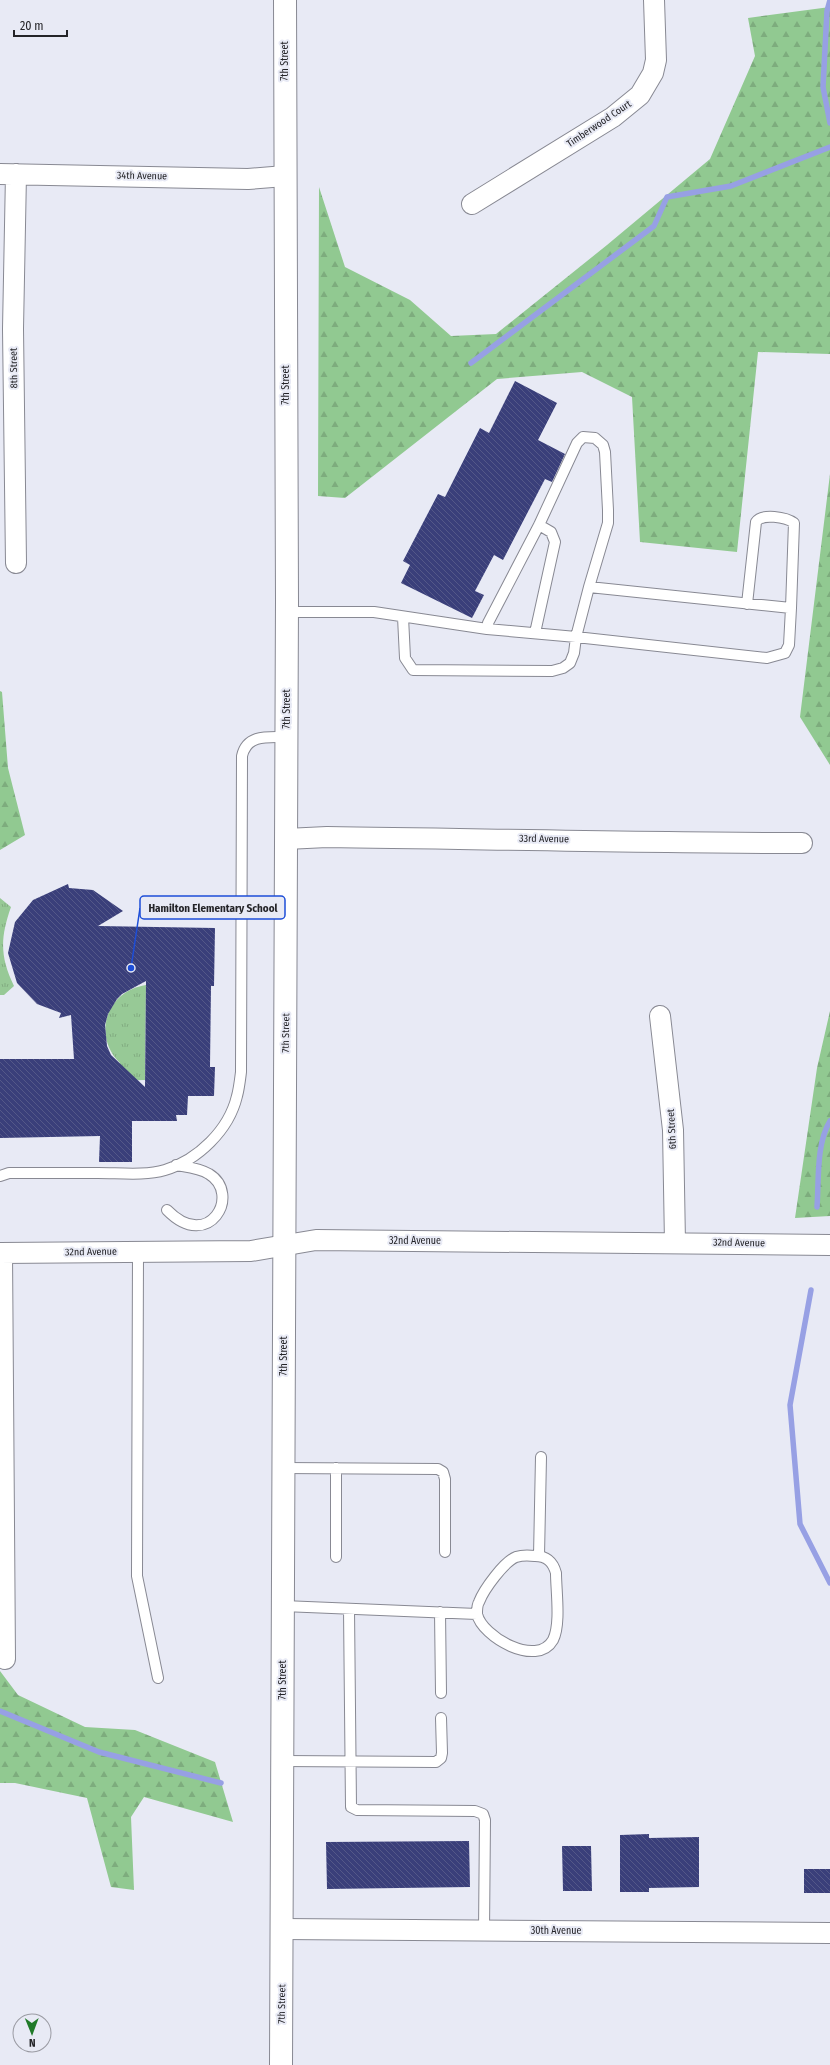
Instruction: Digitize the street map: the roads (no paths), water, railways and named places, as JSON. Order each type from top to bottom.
[{"type":"street","name":"7th Street","points":[[281,2065],[286,1246],[284,1194],[287,612],[285,0]]},
{"type":"street","name":"Timberwood Court","points":[[472,204],[613,117],[640,95],[654,72],[656,60],[654,0]]},
{"type":"street","name":"34th Avenue","points":[[8,174],[248,179],[285,176]]},
{"type":"street","name":"8th Street","points":[[8,174],[13,329],[16,563]]},
{"type":"street","name":"33rd Avenue","points":[[286,839],[327,837],[585,840],[668,843],[802,843]]},
{"type":"street","name":"6th Street","points":[[660,1016],[673,1130],[675,1242]]},
{"type":"street","name":"32nd Avenue","points":[[1,1253],[251,1251],[316,1240],[675,1242],[830,1245]]},
{"type":"street","points":[[1,1253],[5,1659]]},
{"type":"street","name":"30th Avenue","points":[[283,1929],[830,1934]]},
{"type":"lane","points":[[403,617],[405,658],[413,670],[552,671],[563,668],[570,663],[574,653],[576,636],[589,587],[608,523],[605,452],[599,440],[595,438],[583,438],[577,443],[539,525],[488,623],[487,629]]},
{"type":"lane","points":[[287,612],[374,612],[487,629],[576,636],[767,658],[785,653],[789,645],[794,523],[790,520],[766,517],[758,518],[756,522],[748,604]]},
{"type":"lane","points":[[535,633],[555,542],[551,532],[539,525]]},
{"type":"lane","points":[[589,587],[791,608]]},
{"type":"lane","points":[[0,1176],[9,1173],[141,1173],[165,1170],[203,1149],[218,1135],[229,1117],[237,1098],[241,1072],[242,756],[244,747],[249,742],[260,738],[286,737]]},
{"type":"lane","points":[[167,1210],[175,1219],[185,1225],[198,1225],[209,1222],[218,1215],[222,1204],[222,1195],[211,1175],[202,1170],[176,1165]]},
{"type":"lane","points":[[138,1252],[137,1576],[158,1678]]},
{"type":"lane","points":[[539,1556],[541,1456]]},
{"type":"lane","points":[[284,1468],[438,1469],[443,1472],[445,1552]]},
{"type":"lane","points":[[336,1468],[336,1557]]},
{"type":"lane","points":[[526,1555],[539,1556],[550,1560],[556,1573],[556,1629],[552,1641],[543,1648],[530,1651],[518,1649],[486,1630],[479,1622],[477,1614],[478,1603],[481,1598],[494,1579],[506,1565],[515,1558],[526,1555]]},
{"type":"lane","points":[[283,1606],[477,1614]]},
{"type":"lane","points":[[350,1609],[349,1800],[351,1807],[356,1810],[475,1811],[483,1814],[485,1820],[484,1931]]},
{"type":"lane","points":[[440,1612],[441,1693]]},
{"type":"lane","points":[[283,1761],[436,1762],[441,1758],[442,1753],[441,1718]]},
{"type":"waterway","points":[[830,0],[827,11],[823,87],[830,123]]},
{"type":"waterway","points":[[471,363],[654,226],[667,197],[731,186],[830,147]]},
{"type":"waterway","points":[[817,1207],[820,1151],[822,1140],[830,1121]]},
{"type":"waterway","points":[[811,1290],[790,1405],[800,1524],[830,1583]]},
{"type":"waterway","points":[[0,1711],[99,1752],[221,1783]]},
{"type":"place","name":"Hamilton Elementary School","points":[[131,968]]}]
